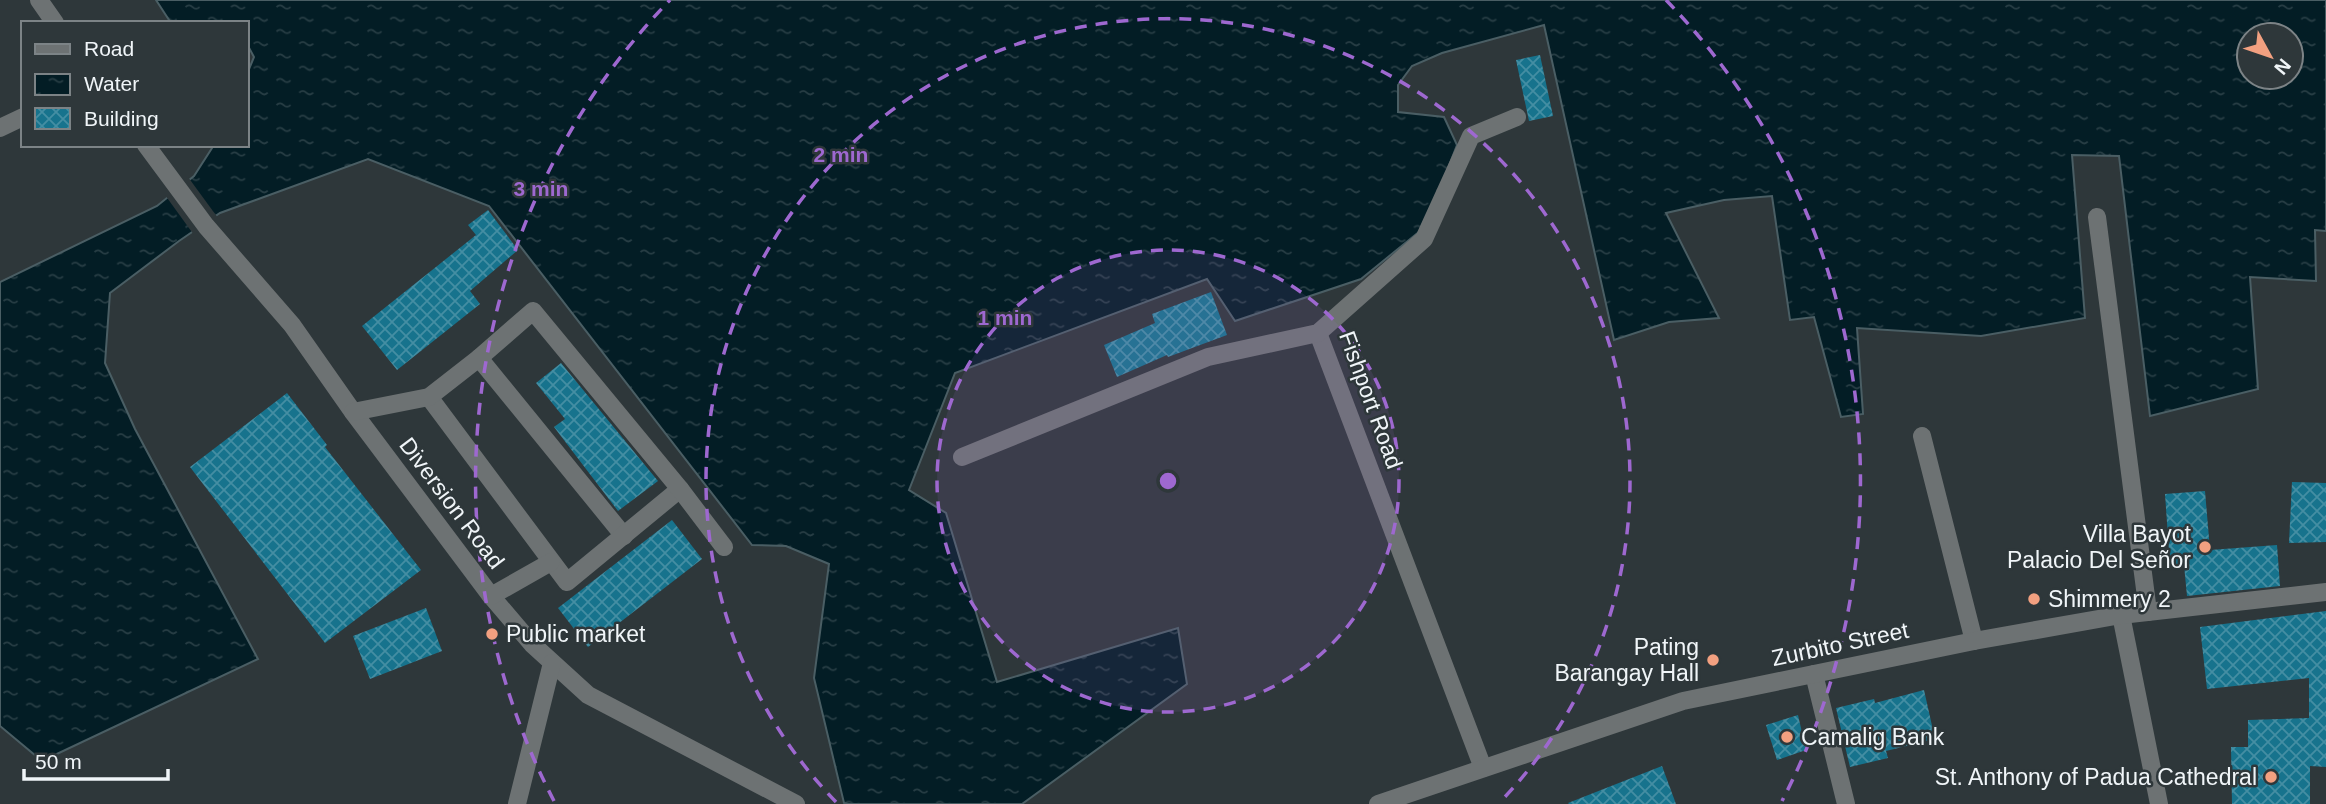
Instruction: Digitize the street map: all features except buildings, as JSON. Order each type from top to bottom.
[{"type":"street","points":[[38,0],[54,21]]},
{"type":"street","name":"Fishport Road","points":[[1483,768],[1318,333],[1424,239],[1472,136],[1517,117]]},
{"type":"street","points":[[0,128],[21,118]]},
{"type":"street","name":"Diversion Road","points":[[147,147],[206,226],[292,325],[353,412],[491,596],[532,644],[588,695],[796,804]]},
{"type":"street","points":[[2097,217],[2148,612]]},
{"type":"street","points":[[353,412],[429,397],[533,311],[680,489],[724,547]]},
{"type":"street","points":[[962,457],[1208,357],[1318,333]]},
{"type":"street","points":[[479,358],[624,536]]},
{"type":"street","points":[[429,397],[567,582],[680,489]]},
{"type":"street","points":[[1922,436],[1974,641]]},
{"type":"street","points":[[491,596],[551,562]]},
{"type":"street","name":"Zurbito Street","points":[[1378,804],[1683,701],[1974,641],[2121,615],[2326,592]]},
{"type":"street","points":[[2121,615],[2159,804]]},
{"type":"street","points":[[517,804],[552,663]]},
{"type":"street","points":[[1814,674],[1846,804]]},
{"type":"water","points":[[156,0],[2326,0],[2326,231],[2315,230],[2316,281],[2250,277],[2258,389],[2150,416],[2119,156],[2072,155],[2085,318],[1981,336],[1857,328],[1863,414],[1841,417],[1814,317],[1790,320],[1772,196],[1724,200],[1666,213],[1719,318],[1669,322],[1614,340],[1544,25],[1442,53],[1412,66],[1398,85],[1398,112],[1444,117],[1457,145],[1425,227],[1361,279],[1235,321],[1207,279],[955,373],[909,490],[946,513],[997,682],[1178,628],[1187,684],[1022,804],[849,804],[844,803],[814,678],[829,564],[786,546],[752,545],[489,206],[368,159],[220,213],[110,293],[105,363],[135,429],[258,659],[42,761],[0,726],[0,282],[157,206],[194,176],[213,147],[248,147],[248,72],[254,57],[248,46],[248,21],[170,21]]},
{"type":"pier","points":[[188,177],[218,218],[194,235],[165,195]]},
{"type":"place","name":"Villa Bayot Palacio Del Señor","points":[[2205,547]]},
{"type":"place","name":"Shimmery 2","points":[[2034,599]]},
{"type":"place","name":"Public market","points":[[492,634]]},
{"type":"place","name":"Pating Barangay Hall","points":[[1713,660]]},
{"type":"place","name":"Camalig Bank","points":[[1787,737]]},
{"type":"place","name":"St. Anthony of Padua Cathedral","points":[[2271,777]]}]
